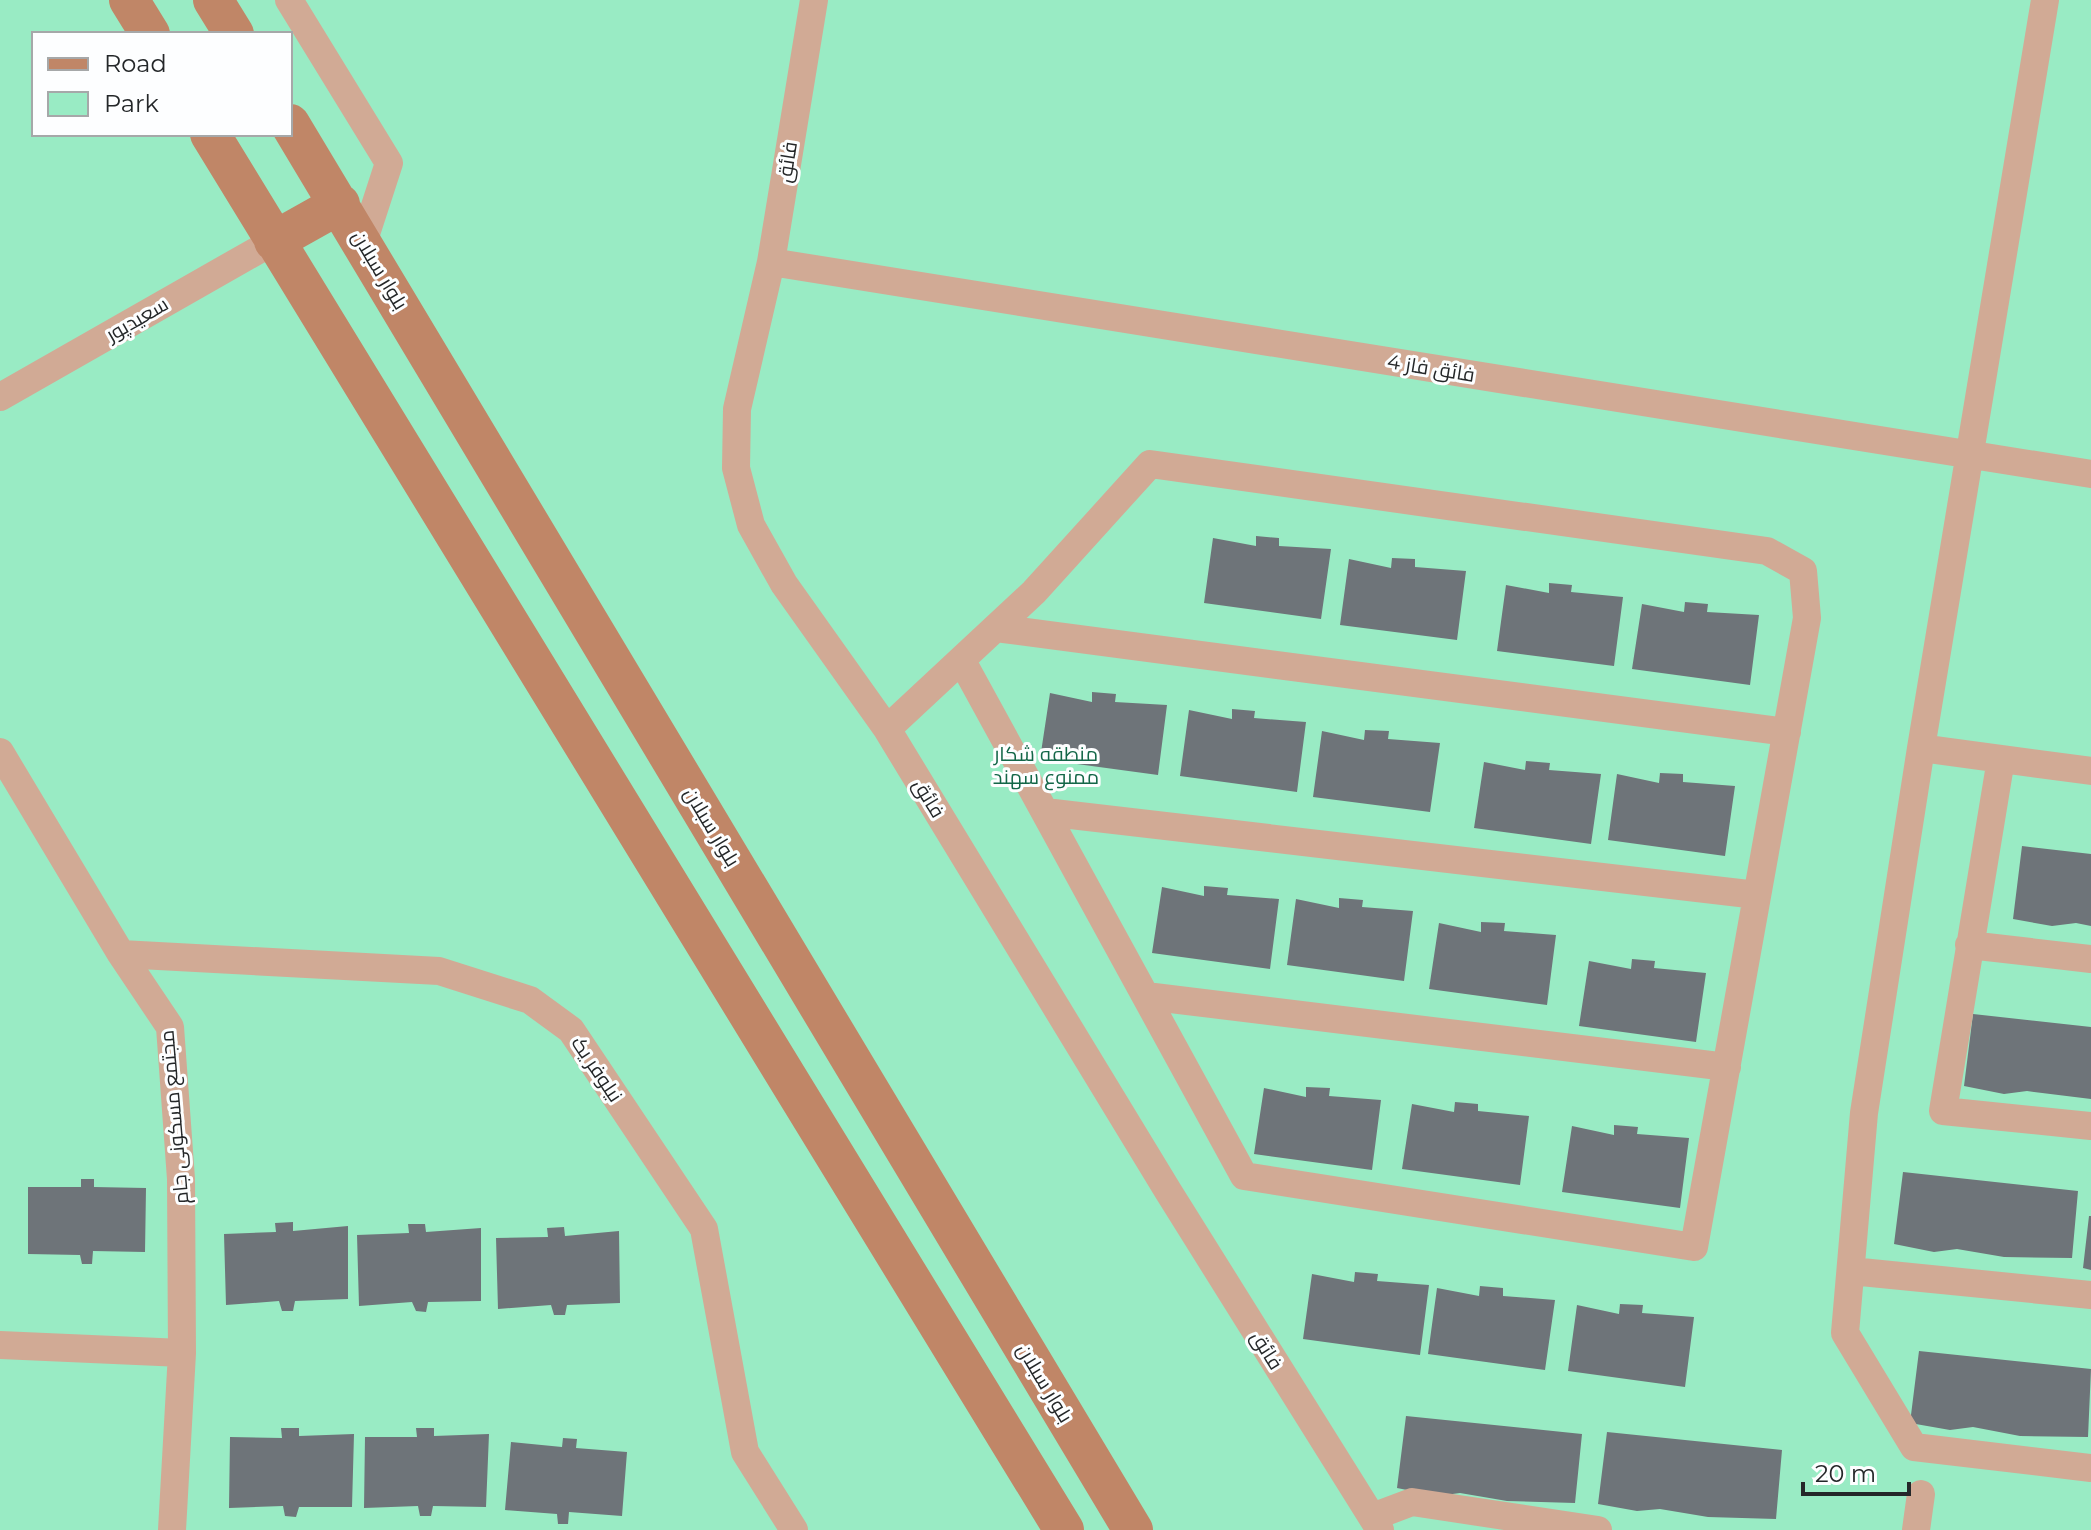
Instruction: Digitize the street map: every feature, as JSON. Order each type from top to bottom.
[{"type":"street","points":[[129,0],[149,32]]},
{"type":"street","points":[[213,0],[233,32]]},
{"type":"street","points":[[289,0],[389,163],[363,243]]},
{"type":"street","name":"فائق","points":[[814,0],[771,262],[737,409],[736,468],[751,525],[784,584],[887,729],[1168,1191],[1376,1524]]},
{"type":"street","points":[[2045,0],[1864,1113],[1845,1333],[1914,1447],[2091,1468]]},
{"type":"street","name":"بلوار سبلان","points":[[292,127],[1133,1530]]},
{"type":"street","points":[[211,136],[1064,1530]]},
{"type":"street","points":[[274,241],[340,204]]},
{"type":"street","name":"سعیدپور","points":[[0,397],[274,241]]},
{"type":"street","name":"فائق فاز 4","points":[[771,262],[2091,474]]},
{"type":"street","points":[[887,729],[1034,592],[1150,464],[1767,551],[1803,571],[1807,618],[1694,1247],[1244,1176],[962,661]]},
{"type":"street","points":[[996,628],[1787,732]]},
{"type":"street","points":[[1921,748],[2091,771]]},
{"type":"street","name":"مجتمع مسکونی جام","points":[[0,752],[121,954],[170,1027],[181,1179],[182,1353],[172,1530]]},
{"type":"street","points":[[2001,759],[1943,1111],[2091,1126]]},
{"type":"street","points":[[1045,812],[1757,895]]},
{"type":"street","points":[[1969,945],[2091,959]]},
{"type":"street","name":"نیلوفر یک","points":[[121,954],[439,971],[530,1000],[571,1030],[704,1229],[745,1452],[794,1530]]},
{"type":"street","points":[[1146,996],[1727,1067]]},
{"type":"street","points":[[1851,1271],[2091,1295]]},
{"type":"street","points":[[0,1345],[182,1353]]},
{"type":"street","points":[[1916,1530],[1921,1494]]},
{"type":"street","points":[[1376,1524],[1412,1502],[1529,1526],[1598,1530]]},
{"type":"green space","name":"منطقه شکار ممنوع سهند","points":[[0,0],[2091,0],[2091,1530],[0,1530]]},
{"type":"building","points":[[1256,536],[1279,538],[1279,546],[1331,549],[1321,619],[1204,603],[1213,538],[1256,546]]},
{"type":"building","points":[[1392,558],[1415,559],[1415,567],[1466,571],[1457,640],[1340,625],[1349,559],[1391,568]]},
{"type":"building","points":[[1549,583],[1572,585],[1571,592],[1623,597],[1614,666],[1497,651],[1506,585],[1549,593]]},
{"type":"building","points":[[1685,602],[1708,604],[1707,612],[1759,615],[1750,685],[1632,669],[1642,604],[1684,612]]},
{"type":"building","points":[[1092,692],[1116,694],[1115,702],[1167,705],[1158,775],[1040,759],[1050,693],[1092,702]]},
{"type":"building","points":[[1232,709],[1255,711],[1254,718],[1306,722],[1297,792],[1180,776],[1189,710],[1232,719]]},
{"type":"building","points":[[1365,730],[1389,731],[1388,739],[1440,743],[1430,812],[1313,797],[1322,731],[1364,740]]},
{"type":"building","points":[[1526,761],[1550,763],[1549,770],[1601,774],[1591,844],[1474,828],[1484,762],[1525,770]]},
{"type":"building","points":[[1660,773],[1683,774],[1683,782],[1735,786],[1725,856],[1608,840],[1617,774],[1659,783]]},
{"type":"building","points":[[2022,846],[2091,854],[2091,926],[2076,923],[2052,926],[2013,919]]},
{"type":"building","points":[[1204,886],[1228,888],[1227,895],[1279,899],[1270,969],[1152,953],[1162,887],[1204,896]]},
{"type":"building","points":[[1339,898],[1363,900],[1362,907],[1413,911],[1404,981],[1287,965],[1296,899],[1339,908]]},
{"type":"building","points":[[1481,922],[1505,923],[1504,931],[1556,935],[1547,1005],[1429,989],[1439,923],[1481,932]]},
{"type":"building","points":[[1632,959],[1655,961],[1654,968],[1706,973],[1696,1042],[1579,1026],[1589,961],[1631,969]]},
{"type":"building","points":[[1973,1014],[2091,1027],[2091,1099],[2027,1091],[2004,1094],[1964,1086]]},
{"type":"building","points":[[1306,1087],[1330,1088],[1329,1096],[1381,1100],[1372,1170],[1254,1154],[1264,1088],[1306,1097]]},
{"type":"building","points":[[1455,1102],[1478,1104],[1478,1111],[1529,1116],[1520,1185],[1402,1169],[1412,1104],[1454,1112]]},
{"type":"building","points":[[1614,1125],[1638,1127],[1637,1134],[1689,1138],[1680,1208],[1562,1192],[1572,1126],[1614,1135]]},
{"type":"building","points":[[1903,1172],[2078,1191],[2072,1258],[2004,1257],[1957,1249],[1934,1252],[1894,1244]]},
{"type":"building","points":[[81,1179],[94,1179],[94,1187],[146,1188],[145,1252],[93,1251],[92,1264],[82,1264],[80,1255],[28,1254],[28,1187],[81,1187]]},
{"type":"building","points":[[2091,1216],[2091,1270],[2083,1268]]},
{"type":"building","points":[[293,1222],[293,1231],[348,1226],[348,1299],[295,1301],[293,1311],[282,1311],[279,1301],[226,1305],[224,1234],[276,1232],[275,1223]]},
{"type":"building","points":[[408,1224],[425,1224],[426,1232],[481,1228],[481,1301],[428,1302],[426,1312],[416,1311],[412,1302],[359,1306],[357,1235],[409,1233]]},
{"type":"building","points":[[564,1227],[565,1236],[619,1231],[620,1303],[567,1305],[565,1315],[554,1315],[551,1305],[498,1309],[496,1238],[548,1237],[547,1228]]},
{"type":"building","points":[[1355,1272],[1378,1274],[1377,1281],[1429,1285],[1420,1355],[1303,1339],[1312,1274],[1354,1282]]},
{"type":"building","points":[[1480,1286],[1503,1288],[1503,1296],[1555,1300],[1545,1370],[1428,1354],[1437,1288],[1479,1296]]},
{"type":"building","points":[[1620,1304],[1643,1305],[1642,1313],[1694,1317],[1685,1387],[1568,1371],[1577,1305],[1619,1314]]},
{"type":"building","points":[[1919,1351],[2091,1369],[2088,1437],[2020,1436],[1973,1427],[1950,1430],[1910,1423]]},
{"type":"building","points":[[1406,1416],[1582,1434],[1575,1503],[1507,1501],[1460,1493],[1437,1496],[1397,1488]]},
{"type":"building","points":[[281,1428],[299,1428],[299,1436],[354,1434],[352,1507],[299,1507],[296,1517],[285,1516],[283,1506],[229,1508],[230,1437],[282,1438]]},
{"type":"building","points":[[416,1428],[434,1428],[434,1436],[489,1434],[486,1507],[433,1506],[431,1516],[420,1516],[418,1506],[364,1508],[365,1437],[417,1437]]},
{"type":"building","points":[[1607,1432],[1782,1450],[1776,1519],[1708,1517],[1598,1504]]},
{"type":"building","points":[[563,1438],[577,1439],[576,1448],[627,1452],[622,1516],[569,1512],[568,1524],[558,1524],[557,1514],[505,1510],[511,1442],[562,1447]]}]
